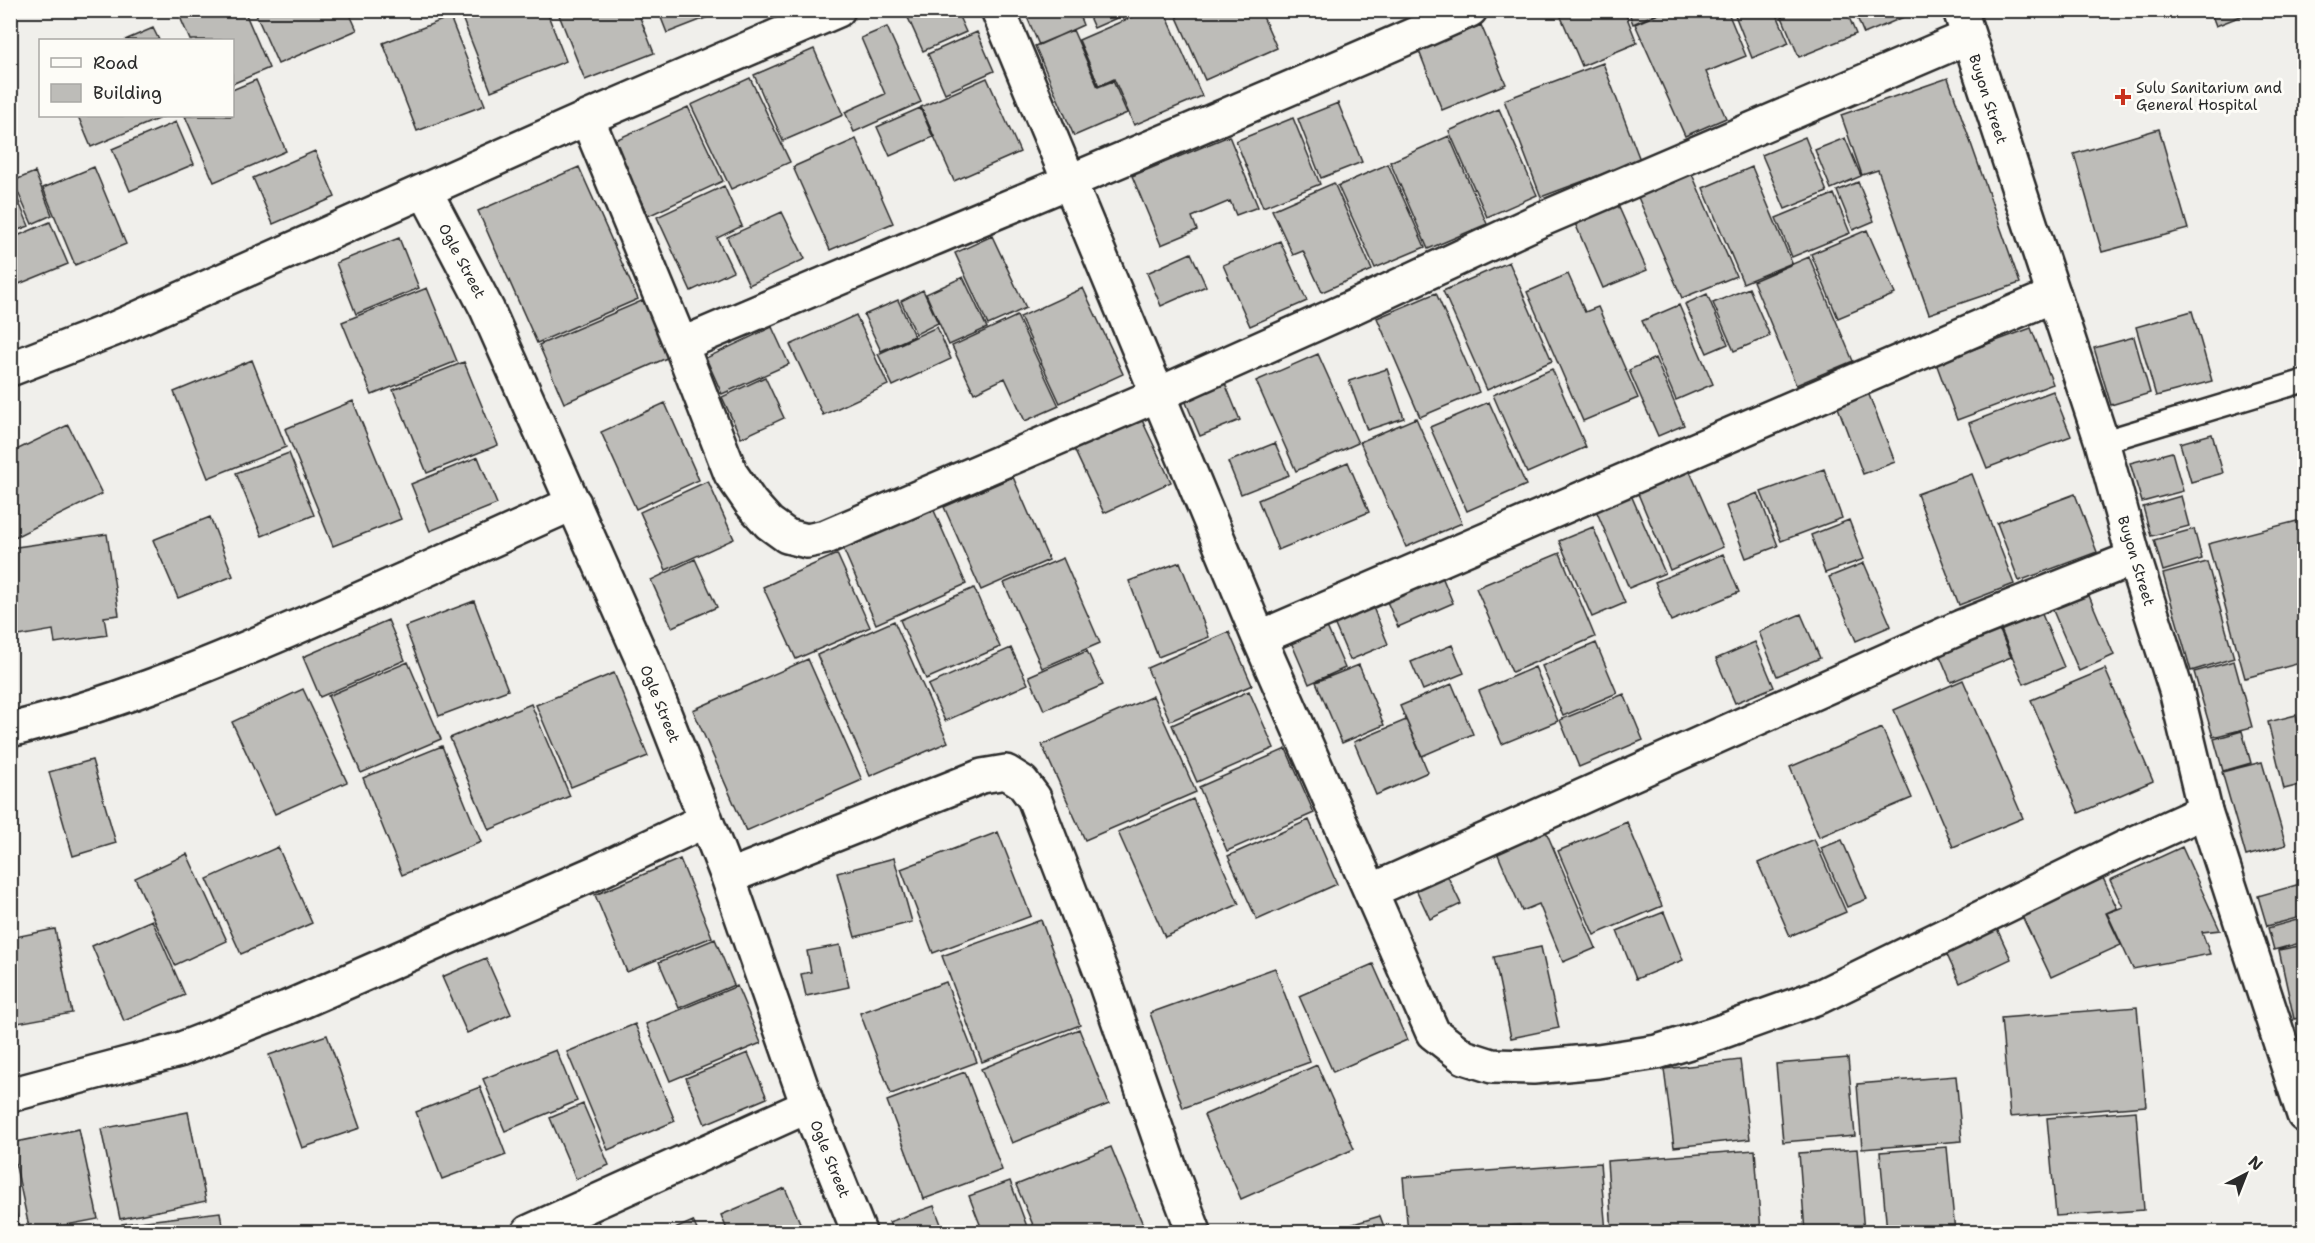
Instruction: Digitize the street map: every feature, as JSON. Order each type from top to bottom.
[{"type":"street","points":[[10,369],[114,329],[587,118],[838,10]]},
{"type":"street","points":[[998,10],[1259,638],[1433,1033],[1464,1057],[1492,1066],[1533,1067],[1657,1052],[1715,1034],[1821,996],[2122,849],[2205,812]]},
{"type":"street","points":[[681,345],[1344,66],[1470,10]]},
{"type":"street","points":[[587,118],[681,345],[731,474],[751,503],[770,523],[787,536],[807,541],[826,537],[1157,395],[1349,309],[1964,24]]},
{"type":"street","name":"Buyon Street","points":[[1964,24],[2102,442],[2134,558],[2176,690],[2205,812],[2304,1115]]},
{"type":"street","name":"Ogle Street","points":[[425,191],[487,309],[648,672],[728,877],[808,1106],[859,1233]]},
{"type":"street","points":[[1259,638],[2054,295]]},
{"type":"street","points":[[10,730],[52,720],[195,670],[574,503]]},
{"type":"street","points":[[1371,891],[1960,627],[2134,558]]},
{"type":"street","points":[[728,877],[982,776],[1006,772],[1022,782],[1034,798],[1107,985],[1194,1233]]},
{"type":"street","points":[[10,1095],[179,1050],[287,1008],[597,872],[706,820]]},
{"type":"street","points":[[530,1233],[808,1106]]},
{"type":"lane","points":[[2102,442],[2304,384]]},
{"type":"building","points":[[177,10],[244,10],[269,68],[234,83],[234,39],[190,39]]},
{"type":"building","points":[[254,10],[348,10],[357,30],[278,64]]},
{"type":"building","points":[[459,10],[546,10],[566,61],[491,91]]},
{"type":"building","points":[[557,10],[637,10],[654,53],[585,80]]},
{"type":"building","points":[[658,10],[726,10],[667,33]]},
{"type":"building","points":[[956,10],[966,32],[923,51],[905,11]]},
{"type":"building","points":[[1024,10],[1077,10],[1083,25],[1039,45]]},
{"type":"building","points":[[1086,10],[1135,10],[1094,28]]},
{"type":"building","points":[[1148,10],[1164,10],[1202,96],[1134,125],[1114,79],[1099,86],[1079,40]]},
{"type":"building","points":[[1186,10],[1260,10],[1277,48],[1205,80],[1176,15]]},
{"type":"building","points":[[1558,10],[1624,10],[1637,43],[1582,66]]},
{"type":"building","points":[[1628,10],[1664,10],[1633,24]]},
{"type":"building","points":[[1668,10],[1695,10],[1696,13],[1702,10],[1727,10],[1746,56],[1706,72],[1726,118],[1685,136],[1635,24]]},
{"type":"building","points":[[1733,10],[1775,10],[1789,43],[1752,58]]},
{"type":"building","points":[[1779,10],[1846,10],[1856,34],[1799,57]]},
{"type":"building","points":[[1854,10],[1920,10],[1864,34]]},
{"type":"building","points":[[2210,10],[2256,10],[2216,26]]},
{"type":"building","points":[[450,17],[485,105],[417,131],[383,43]]},
{"type":"building","points":[[1481,25],[1506,84],[1442,110],[1419,51]]},
{"type":"building","points":[[887,27],[921,102],[854,132],[845,112],[885,94],[861,38]]},
{"type":"building","points":[[153,28],[158,39],[127,39]]},
{"type":"building","points":[[1073,30],[1098,87],[1113,81],[1127,113],[1074,136],[1035,46]]},
{"type":"building","points":[[977,32],[994,71],[945,93],[928,54]]},
{"type":"building","points":[[814,49],[843,115],[783,141],[754,75]]},
{"type":"building","points":[[1603,63],[1640,160],[1541,197],[1504,100]]},
{"type":"building","points":[[750,78],[790,162],[731,189],[691,105]]},
{"type":"building","points":[[987,78],[1020,152],[954,181],[921,107]]},
{"type":"building","points":[[1948,78],[2020,283],[1929,314],[1878,170],[1862,175],[1841,115]]},
{"type":"building","points":[[256,80],[286,151],[214,182],[185,117],[234,117],[234,89]]},
{"type":"building","points":[[1338,103],[1362,162],[1321,178],[1298,119]]},
{"type":"building","points":[[688,107],[723,181],[648,216],[613,141]]},
{"type":"building","points":[[920,108],[933,137],[890,156],[877,127]]},
{"type":"building","points":[[1499,109],[1537,195],[1487,217],[1449,131]]},
{"type":"building","points":[[78,117],[163,117],[91,147]]},
{"type":"building","points":[[1293,118],[1320,184],[1263,207],[1236,141]]},
{"type":"building","points":[[176,122],[194,164],[130,191],[112,149]]},
{"type":"building","points":[[2159,129],[2188,229],[2102,252],[2074,154]]},
{"type":"building","points":[[1229,136],[1258,207],[1236,215],[1230,201],[1192,217],[1197,230],[1161,245],[1132,176]]},
{"type":"building","points":[[1449,136],[1487,224],[1428,249],[1390,162]]},
{"type":"building","points":[[1805,137],[1827,192],[1785,209],[1762,155]]},
{"type":"building","points":[[1845,138],[1861,176],[1831,189],[1815,150]]},
{"type":"building","points":[[856,139],[893,223],[830,250],[793,167]]},
{"type":"building","points":[[315,151],[335,197],[273,224],[253,178]]},
{"type":"building","points":[[1388,164],[1425,247],[1375,268],[1338,186]]},
{"type":"building","points":[[94,167],[126,244],[75,265],[43,188]]},
{"type":"building","points":[[579,167],[638,299],[537,343],[478,211]]},
{"type":"building","points":[[1752,167],[1792,263],[1743,283],[1703,188]]},
{"type":"building","points":[[35,172],[52,215],[32,224],[13,181]]},
{"type":"building","points":[[1691,172],[1736,276],[1682,298],[1637,195]]},
{"type":"building","points":[[10,181],[29,226],[10,233]]},
{"type":"building","points":[[1858,182],[1874,221],[1853,230],[1837,191]]},
{"type":"building","points":[[1334,183],[1372,270],[1322,292],[1303,251],[1293,255],[1272,210]]},
{"type":"building","points":[[724,186],[742,226],[717,238],[733,271],[691,291],[657,217]]},
{"type":"building","points":[[1834,194],[1850,233],[1792,257],[1776,218]]},
{"type":"building","points":[[1617,203],[1647,270],[1603,288],[1574,221]]},
{"type":"building","points":[[782,212],[805,259],[749,285],[727,237]]},
{"type":"building","points":[[50,222],[68,264],[19,284],[10,265],[10,239]]},
{"type":"building","points":[[1867,230],[1895,294],[1838,318],[1811,254]]},
{"type":"building","points":[[992,236],[1026,308],[988,325],[955,253]]},
{"type":"building","points":[[399,238],[419,288],[356,314],[336,263]]},
{"type":"building","points":[[1280,241],[1307,301],[1250,326],[1223,265]]},
{"type":"building","points":[[1191,253],[1206,286],[1161,306],[1147,273]]},
{"type":"building","points":[[1809,257],[1853,361],[1796,385],[1753,281]]},
{"type":"building","points":[[1509,262],[1552,361],[1487,390],[1443,291]]},
{"type":"building","points":[[1568,274],[1585,312],[1598,307],[1638,398],[1583,421],[1527,292]]},
{"type":"building","points":[[963,277],[987,328],[949,345],[926,294]]},
{"type":"building","points":[[427,288],[457,361],[372,395],[342,322]]},
{"type":"building","points":[[1083,288],[1123,374],[1060,403],[1020,317]]},
{"type":"building","points":[[1749,288],[1770,336],[1734,351],[1713,303]]},
{"type":"building","points":[[923,290],[938,323],[916,334],[901,301]]},
{"type":"building","points":[[1436,293],[1479,392],[1420,417],[1377,318]]},
{"type":"building","points":[[1707,294],[1728,344],[1707,353],[1685,304]]},
{"type":"building","points":[[644,300],[669,357],[564,403],[539,345]]},
{"type":"building","points":[[898,300],[914,336],[881,351],[864,315]]},
{"type":"building","points":[[1679,305],[1713,384],[1676,400],[1642,321]]},
{"type":"building","points":[[2192,311],[2212,381],[2156,396],[2136,327]]},
{"type":"building","points":[[856,315],[888,385],[823,415],[790,345]]},
{"type":"building","points":[[1017,316],[1059,406],[1025,421],[1005,378],[974,393],[952,346]]},
{"type":"building","points":[[772,327],[789,364],[722,394],[706,358]]},
{"type":"building","points":[[937,327],[951,359],[893,386],[878,354]]},
{"type":"building","points":[[2031,328],[2053,384],[1957,420],[1936,363]]},
{"type":"building","points":[[2134,337],[2150,393],[2111,405],[2094,348]]},
{"type":"building","points":[[1318,354],[1358,443],[1296,471],[1256,381]]},
{"type":"building","points":[[1655,358],[1684,425],[1658,436],[1629,370]]},
{"type":"building","points":[[252,360],[286,447],[208,478],[174,392]]},
{"type":"building","points":[[464,362],[498,445],[427,473],[393,390]]},
{"type":"building","points":[[1387,369],[1404,418],[1367,430],[1349,381]]},
{"type":"building","points":[[1552,369],[1586,447],[1527,473],[1493,395]]},
{"type":"building","points":[[1220,371],[1240,420],[1200,436],[1180,388]]},
{"type":"building","points":[[765,377],[784,418],[741,438],[722,397]]},
{"type":"building","points":[[1864,382],[1895,462],[1863,474],[1833,394]]},
{"type":"building","points":[[2053,391],[2071,436],[1987,468],[1969,423]]},
{"type":"building","points":[[353,401],[401,519],[333,546],[285,429]]},
{"type":"building","points":[[1489,402],[1526,485],[1467,511],[1430,427]]},
{"type":"building","points":[[665,403],[699,480],[636,509],[601,432]]},
{"type":"building","points":[[1140,416],[1171,482],[1104,513],[1073,447]]},
{"type":"building","points":[[1416,418],[1462,523],[1406,547],[1360,442]]},
{"type":"building","points":[[68,425],[102,494],[15,537],[10,527],[10,453]]},
{"type":"building","points":[[2212,434],[2223,473],[2191,482],[2180,443]]},
{"type":"building","points":[[1275,443],[1289,475],[1241,494],[1228,462]]},
{"type":"building","points":[[2172,452],[2183,491],[2142,502],[2130,463]]},
{"type":"building","points":[[289,453],[314,515],[262,536],[236,473]]},
{"type":"building","points":[[478,457],[497,504],[430,531],[411,484]]},
{"type":"building","points":[[1348,462],[1369,512],[1278,550],[1258,500]]},
{"type":"building","points":[[1688,467],[1723,547],[1670,570],[1636,489]]},
{"type":"building","points":[[1824,469],[1842,518],[1781,541],[1761,492]]},
{"type":"building","points":[[1972,474],[2014,584],[1959,605],[1917,494]]},
{"type":"building","points":[[1013,477],[1049,560],[981,590],[944,507]]},
{"type":"building","points":[[708,481],[734,539],[666,570],[640,512]]},
{"type":"building","points":[[1628,488],[1665,573],[1629,588],[1593,503]]},
{"type":"building","points":[[1758,493],[1778,546],[1746,558],[1726,506]]},
{"type":"building","points":[[2075,494],[2097,552],[2019,581],[1997,523]]},
{"type":"building","points":[[2181,496],[2189,526],[2151,536],[2143,507]]},
{"type":"building","points":[[932,506],[966,584],[876,624],[842,546]]},
{"type":"building","points":[[210,517],[233,576],[178,598],[153,540]]},
{"type":"building","points":[[1849,520],[1864,559],[1825,573],[1811,535]]},
{"type":"building","points":[[2297,521],[2304,550],[2304,662],[2245,678],[2208,544]]},
{"type":"building","points":[[1593,527],[1625,603],[1592,617],[1559,541]]},
{"type":"building","points":[[2194,529],[2202,559],[2163,571],[2154,540]]},
{"type":"building","points":[[107,534],[119,615],[104,617],[107,635],[55,643],[53,630],[13,637],[10,618],[10,548]]},
{"type":"building","points":[[1560,553],[1595,637],[1512,672],[1476,588]]},
{"type":"building","points":[[837,554],[870,627],[796,659],[763,587]]},
{"type":"building","points":[[1723,554],[1739,592],[1671,621],[1655,582]]},
{"type":"building","points":[[1063,558],[1100,643],[1042,668],[1004,583]]},
{"type":"building","points":[[695,559],[717,607],[672,627],[651,580]]},
{"type":"building","points":[[1180,562],[1209,637],[1158,657],[1129,581]]},
{"type":"building","points":[[2207,562],[2234,658],[2191,671],[2163,574]]},
{"type":"building","points":[[1864,563],[1891,626],[1856,641],[1829,577]]},
{"type":"building","points":[[1441,574],[1453,603],[1398,627],[1385,597]]},
{"type":"building","points":[[974,588],[1000,647],[926,679],[900,620]]},
{"type":"building","points":[[2087,591],[2114,655],[2079,671],[2051,606]]},
{"type":"building","points":[[1370,600],[1388,644],[1350,660],[1331,616]]},
{"type":"building","points":[[474,601],[508,690],[439,716],[405,627]]},
{"type":"building","points":[[2039,607],[2064,667],[2024,684],[1999,625]]},
{"type":"building","points":[[1801,614],[1820,658],[1777,676],[1759,632]]},
{"type":"building","points":[[388,620],[405,660],[320,697],[303,657]]},
{"type":"building","points":[[894,621],[948,742],[870,776],[817,655]]},
{"type":"building","points":[[1998,626],[2011,657],[1951,682],[1938,651]]},
{"type":"building","points":[[1327,627],[1345,668],[1309,684],[1291,642]]},
{"type":"building","points":[[1229,632],[1252,685],[1170,721],[1147,668]]},
{"type":"building","points":[[1755,642],[1774,687],[1735,703],[1716,659]]},
{"type":"building","points":[[1596,643],[1617,693],[1563,716],[1542,666]]},
{"type":"building","points":[[1452,645],[1464,673],[1423,690],[1411,662]]},
{"type":"building","points":[[1011,648],[1028,684],[945,721],[928,685]]},
{"type":"building","points":[[1087,651],[1103,685],[1044,710],[1029,676]]},
{"type":"building","points":[[808,659],[862,780],[746,831],[693,710]]},
{"type":"building","points":[[2234,661],[2252,727],[2213,737],[2194,672]]},
{"type":"building","points":[[408,662],[441,739],[361,773],[328,696]]},
{"type":"building","points":[[1359,665],[1384,725],[1342,743],[1316,682]]},
{"type":"building","points":[[1535,667],[1558,721],[1502,744],[1479,691]]},
{"type":"building","points":[[2105,669],[2153,781],[2079,813],[2031,700]]},
{"type":"building","points":[[614,673],[648,756],[571,787],[536,705]]},
{"type":"building","points":[[1963,680],[2023,818],[1953,847],[1894,710]]},
{"type":"building","points":[[1452,684],[1473,734],[1422,756],[1400,706]]},
{"type":"building","points":[[303,689],[347,782],[275,814],[232,722]]},
{"type":"building","points":[[1249,691],[1274,748],[1197,782],[1172,725]]},
{"type":"building","points":[[1624,694],[1643,740],[1579,767],[1560,720]]},
{"type":"building","points":[[1153,696],[1196,792],[1085,840],[1042,745]]},
{"type":"building","points":[[531,704],[570,796],[489,830],[450,738]]},
{"type":"building","points":[[2296,715],[2304,751],[2304,784],[2284,789],[2268,722]]},
{"type":"building","points":[[1406,720],[1428,772],[1376,795],[1354,742]]},
{"type":"building","points":[[1882,728],[1912,798],[1819,837],[1790,767]]},
{"type":"building","points":[[2242,731],[2251,763],[2223,771],[2214,739]]},
{"type":"building","points":[[442,746],[481,842],[402,875],[363,778]]},
{"type":"building","points":[[1286,749],[1314,813],[1227,851],[1199,787]]},
{"type":"building","points":[[92,760],[116,843],[73,856],[49,772]]},
{"type":"building","points":[[2262,762],[2286,845],[2246,856],[2222,772]]},
{"type":"building","points":[[1193,799],[1239,904],[1165,937],[1118,832]]},
{"type":"building","points":[[1309,820],[1337,884],[1257,920],[1228,856]]},
{"type":"building","points":[[1627,822],[1662,906],[1594,935],[1558,851]]},
{"type":"building","points":[[1545,829],[1596,948],[1563,962],[1539,904],[1522,911],[1496,850]]},
{"type":"building","points":[[998,832],[1031,916],[933,953],[901,869]]},
{"type":"building","points":[[1814,839],[1846,912],[1790,936],[1758,863]]},
{"type":"building","points":[[1842,840],[1867,899],[1847,907],[1821,848]]},
{"type":"building","points":[[278,847],[312,923],[241,954],[207,879]]},
{"type":"building","points":[[2182,847],[2220,930],[2202,932],[2210,954],[2133,969],[2107,913],[2123,907],[2110,880]]},
{"type":"building","points":[[187,854],[227,941],[175,965],[135,878]]},
{"type":"building","points":[[894,858],[912,922],[855,937],[837,873]]},
{"type":"building","points":[[680,859],[712,937],[627,972],[595,895]]},
{"type":"building","points":[[1446,873],[1461,904],[1430,919],[1415,887]]},
{"type":"building","points":[[2103,878],[2117,908],[2106,913],[2121,945],[2051,977],[2022,916]]},
{"type":"building","points":[[2300,884],[2304,901],[2304,916],[2267,926],[2258,896]]},
{"type":"building","points":[[1664,912],[1683,960],[1636,979],[1617,931]]},
{"type":"building","points":[[1992,918],[2011,959],[1960,983],[1941,942]]},
{"type":"building","points":[[2304,918],[2304,942],[2274,950],[2268,928]]},
{"type":"building","points":[[152,920],[185,995],[124,1021],[92,946]]},
{"type":"building","points":[[1041,920],[1080,1025],[982,1062],[942,956]]},
{"type":"building","points":[[55,929],[72,1013],[18,1023],[10,987],[10,938]]},
{"type":"building","points":[[715,939],[734,985],[679,1008],[659,962]]},
{"type":"building","points":[[840,945],[849,987],[806,996],[801,974],[811,972],[807,951]]},
{"type":"building","points":[[2304,945],[2304,1017],[2294,1019],[2279,950]]},
{"type":"building","points":[[1541,947],[1559,1028],[1511,1038],[1494,957]]},
{"type":"building","points":[[486,958],[511,1014],[467,1033],[442,977]]},
{"type":"building","points":[[1373,964],[1407,1040],[1333,1072],[1299,996]]},
{"type":"building","points":[[1275,968],[1310,1062],[1183,1108],[1150,1013]]},
{"type":"building","points":[[946,982],[977,1062],[891,1094],[860,1013]]},
{"type":"building","points":[[737,986],[761,1043],[670,1081],[646,1024]]},
{"type":"building","points":[[2137,1007],[2146,1106],[2010,1117],[2001,1018]]},
{"type":"building","points":[[635,1024],[675,1121],[608,1150],[567,1052]]},
{"type":"building","points":[[1079,1029],[1109,1104],[1012,1143],[981,1069]]},
{"type":"building","points":[[327,1035],[360,1128],[302,1148],[269,1055]]},
{"type":"building","points":[[556,1050],[577,1101],[505,1131],[483,1079]]},
{"type":"building","points":[[748,1053],[767,1098],[705,1124],[686,1078]]},
{"type":"building","points":[[1848,1058],[1855,1136],[1783,1142],[1776,1064]]},
{"type":"building","points":[[1740,1060],[1750,1139],[1674,1147],[1664,1069]]},
{"type":"building","points":[[1317,1065],[1354,1149],[1241,1199],[1204,1115]]},
{"type":"building","points":[[965,1072],[1002,1170],[924,1199],[887,1101]]},
{"type":"building","points":[[1956,1076],[1962,1141],[1862,1149],[1857,1084]]},
{"type":"building","points":[[480,1087],[506,1155],[442,1179],[416,1112]]},
{"type":"building","points":[[583,1104],[609,1165],[576,1179],[550,1118]]},
{"type":"building","points":[[2136,1111],[2144,1210],[2056,1216],[2047,1118]]},
{"type":"building","points":[[188,1112],[206,1201],[120,1219],[101,1129]]},
{"type":"building","points":[[79,1129],[98,1219],[30,1232],[11,1143]]},
{"type":"building","points":[[1111,1147],[1146,1232],[1036,1232],[1016,1185]]},
{"type":"building","points":[[1947,1147],[1955,1232],[1887,1232],[1880,1152]]},
{"type":"building","points":[[1857,1149],[1864,1232],[1805,1232],[1799,1153]]},
{"type":"building","points":[[1755,1150],[1761,1232],[1612,1232],[1607,1161]]},
{"type":"building","points":[[1600,1163],[1606,1232],[1521,1232],[1520,1225],[1460,1230],[1460,1232],[1408,1232],[1403,1177]]},
{"type":"building","points":[[10,1181],[20,1232],[10,1232]]},
{"type":"building","points":[[1010,1181],[1029,1232],[983,1232],[969,1196]]},
{"type":"building","points":[[785,1188],[804,1232],[728,1232],[721,1215]]},
{"type":"building","points":[[934,1206],[944,1232],[893,1232],[889,1222]]},
{"type":"building","points":[[220,1212],[223,1232],[123,1232],[122,1224]]},
{"type":"building","points":[[596,1216],[603,1232],[559,1232]]},
{"type":"building","points":[[1380,1216],[1386,1232],[1327,1232]]},
{"type":"building","points":[[693,1221],[698,1232],[668,1232]]},
{"type":"place","name":"Sulu Sanitarium and General Hospital","points":[[2123,97]]}]
